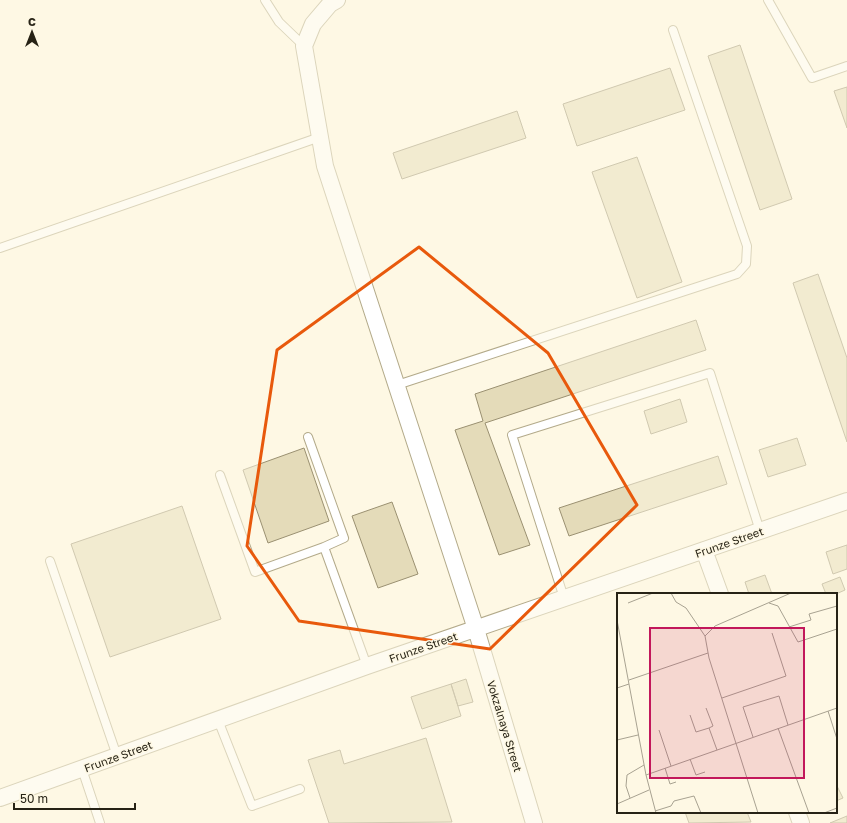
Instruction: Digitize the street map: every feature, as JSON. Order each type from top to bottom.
[{"type":"street","points":[[304,46],[313,24],[334,2]]},
{"type":"street","name":"Vokzalnaya Street","points":[[304,46],[326,166],[476,629],[534,823]]},
{"type":"street","name":"Frunze Street","points":[[0,798],[367,666],[847,501]]},
{"type":"street","points":[[704,550],[720,593]]},
{"type":"street","points":[[797,813],[801,823]]},
{"type":"lane","points":[[266,0],[279,22],[304,46]]},
{"type":"lane","points":[[768,0],[812,78],[847,66]]},
{"type":"lane","points":[[397,386],[737,274],[746,264],[747,246],[673,30]]},
{"type":"lane","points":[[0,248],[320,137]]},
{"type":"lane","points":[[564,598],[512,435],[710,373],[760,531]]},
{"type":"lane","points":[[220,476],[255,572],[324,547],[344,538],[308,437]]},
{"type":"lane","points":[[324,547],[367,666]]},
{"type":"lane","points":[[50,561],[117,756]]},
{"type":"lane","points":[[218,720],[252,806],[300,789]]},
{"type":"lane","points":[[82,769],[100,823]]},
{"type":"highlighted area","points":[[419,247],[548,353],[637,505],[490,649],[299,621],[247,546],[277,350]]},
{"type":"building","points":[[740,45],[792,199],[760,210],[708,56]]},
{"type":"building","points":[[670,68],[685,110],[577,146],[563,104]]},
{"type":"building","points":[[847,87],[847,128],[834,91]]},
{"type":"building","points":[[517,111],[526,138],[402,179],[393,153]]},
{"type":"building","points":[[637,157],[682,282],[637,298],[592,172]]},
{"type":"building","points":[[818,274],[847,358],[847,442],[793,283]]},
{"type":"building","points":[[696,320],[706,350],[485,423],[530,545],[499,555],[455,430],[483,421],[475,394]]},
{"type":"building","points":[[680,399],[687,422],[651,434],[644,411]]},
{"type":"building","points":[[797,438],[806,465],[768,477],[759,450]]},
{"type":"building","points":[[304,448],[329,521],[268,543],[243,470]]},
{"type":"building","points":[[718,456],[727,484],[569,536],[559,508]]},
{"type":"building","points":[[392,502],[418,574],[378,588],[352,516]]},
{"type":"building","points":[[182,506],[221,619],[110,657],[71,544]]},
{"type":"building","points":[[847,545],[847,569],[833,574],[826,552]]},
{"type":"building","points":[[765,575],[772,593],[749,593],[745,582]]},
{"type":"building","points":[[840,577],[845,590],[837,594],[826,593],[822,584]]},
{"type":"building","points":[[466,679],[473,702],[458,706],[451,684]]},
{"type":"building","points":[[451,684],[461,716],[422,729],[411,697]]},
{"type":"building","points":[[426,738],[452,822],[329,823],[308,760],[340,750],[344,764]]},
{"type":"building","points":[[837,786],[843,798],[837,801]]},
{"type":"building","points":[[685,813],[747,813],[751,822],[689,823]]},
{"type":"building","points":[[847,816],[847,823],[830,823]]}]
